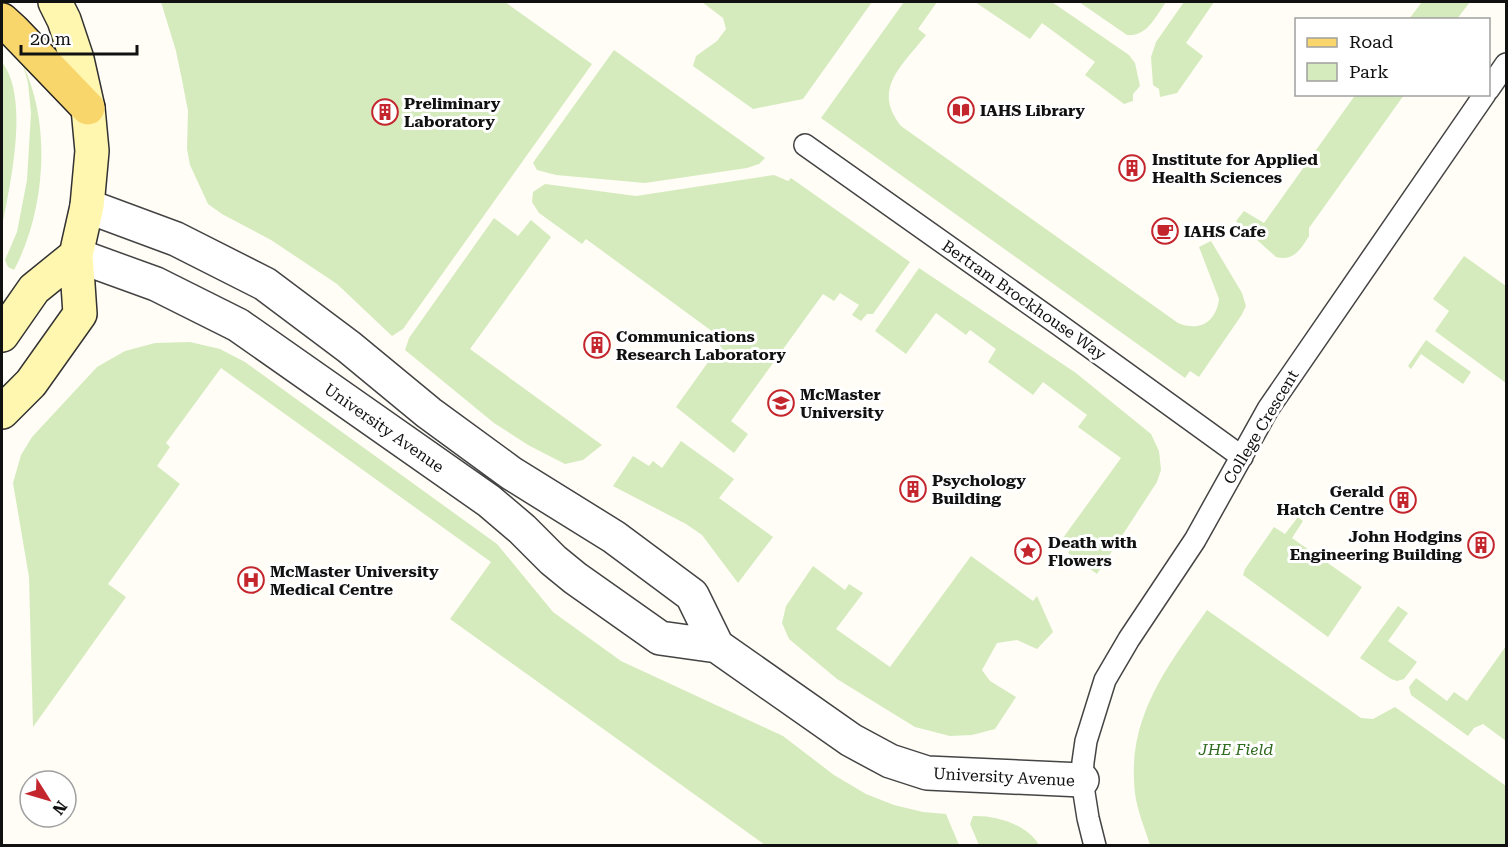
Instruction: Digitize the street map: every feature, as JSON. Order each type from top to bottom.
[{"type":"main road","points":[[2,20],[88,108]]},
{"type":"street","points":[[2,412],[31,383],[80,314],[76,255],[87,206],[92,151],[88,108],[78,59],[55,2]]},
{"type":"street","name":"University Avenue","points":[[87,206],[176,239],[265,284],[349,347],[429,413],[501,466],[544,495],[580,514],[692,595],[717,646]]},
{"type":"street","points":[[2,335],[34,289],[76,255]]},
{"type":"street","name":"University Avenue","points":[[76,255],[156,284],[238,324],[489,501],[575,578],[660,638],[717,646],[851,740],[890,761],[927,772],[1082,780]]},
{"type":"lane","points":[[1490,87],[1506,64]]},
{"type":"lane","name":"College Crescent","points":[[1082,780],[1086,741],[1106,680],[1129,639],[1195,540],[1268,410],[1484,96]]},
{"type":"lane","name":"Bertram Brockhouse Way","points":[[805,145],[1078,337],[1242,457]]},
{"type":"lane","name":"University Avenue","points":[[1082,780],[1095,846]]},
{"type":"green space","points":[[161,2],[505,2],[592,64],[403,329],[392,336],[337,284],[271,240],[208,204],[190,165],[187,149],[188,111],[176,51]]},
{"type":"green space","points":[[702,2],[872,2],[803,99],[753,109],[693,66],[696,56],[717,41],[726,29],[723,18]]},
{"type":"green space","points":[[904,2],[937,2],[918,29],[926,35],[900,67],[890,89],[889,100],[893,113],[901,126],[1178,323],[1193,326],[1206,323],[1211,319],[1217,307],[1219,299],[1199,247],[1211,241],[1242,293],[1246,306],[1199,377],[1190,371],[1185,378],[821,118]]},
{"type":"green space","points":[[975,2],[1052,2],[1129,55],[1135,63],[1140,86],[1133,94],[1133,101],[1124,104],[1085,75],[1095,62],[1042,23],[1030,39]]},
{"type":"green space","points":[[1079,2],[1166,2],[1145,29],[1134,35],[1127,35]]},
{"type":"green space","points":[[1184,2],[1214,2],[1186,43],[1203,56],[1177,93],[1160,97],[1159,89],[1153,85],[1151,57],[1156,42]]},
{"type":"green space","points":[[1422,2],[1470,2],[1458,18],[1410,18]]},
{"type":"green space","points":[[614,50],[765,158],[759,164],[747,168],[645,183],[556,175],[537,170],[533,163]]},
{"type":"green space","points":[[2,62],[10,78],[15,97],[16,142],[2,227]]},
{"type":"green space","points":[[23,65],[38,114],[41,168],[33,222],[14,270],[8,267],[5,260],[17,232],[27,180],[31,113],[28,83]]},
{"type":"green space","points":[[1355,96],[1403,96],[1309,228],[1309,236],[1296,253],[1287,258],[1276,257],[1236,221],[1244,211],[1264,223]]},
{"type":"green space","points":[[774,175],[788,181],[791,178],[910,262],[873,314],[867,314],[861,321],[852,315],[859,305],[840,293],[834,301],[823,294],[731,421],[748,434],[734,453],[676,407],[724,340],[586,239],[582,244],[539,213],[532,202],[533,192],[545,184],[636,196]]},
{"type":"green space","points":[[494,218],[518,236],[531,220],[551,237],[470,349],[602,445],[583,460],[565,464],[528,445],[494,423],[405,350],[409,338]]},
{"type":"green space","points":[[1464,256],[1506,286],[1506,383],[1435,331],[1449,311],[1433,299]]},
{"type":"green space","points":[[919,268],[1076,373],[1151,434],[1159,451],[1161,470],[1157,482],[1097,574],[1068,553],[1070,550],[1060,542],[1121,458],[1078,427],[1087,415],[1043,382],[1033,395],[988,362],[996,349],[970,330],[966,335],[936,313],[906,354],[875,331]]},
{"type":"green space","points":[[1426,340],[1471,372],[1463,384],[1421,354],[1411,369],[1408,366]]},
{"type":"green space","points":[[190,342],[220,349],[245,362],[497,544],[553,612],[621,661],[783,736],[834,775],[866,794],[894,805],[923,812],[946,814],[959,845],[765,845],[450,619],[491,562],[221,368],[166,443],[170,447],[157,466],[180,484],[108,584],[126,597],[33,727],[29,577],[13,483],[21,455],[32,437],[97,367],[125,351],[155,343]]},
{"type":"green space","points":[[681,441],[734,479],[719,498],[773,537],[738,583],[702,535],[686,524],[613,486],[633,456],[649,466],[653,461],[662,468]]},
{"type":"green space","points":[[1298,517],[1303,521],[1292,538],[1362,587],[1328,637],[1243,575],[1274,527],[1285,534]]},
{"type":"green space","points":[[971,556],[1033,601],[1037,596],[1053,632],[1037,649],[1017,640],[997,643],[982,670],[990,681],[1016,697],[995,729],[972,735],[950,736],[915,727],[837,679],[789,639],[782,623],[786,606],[813,566],[845,590],[849,584],[863,593],[836,629],[890,667]]},
{"type":"green space","points":[[1398,606],[1408,613],[1388,641],[1417,662],[1404,679],[1397,681],[1360,658]]},
{"type":"green space","name":"JHE Field","points":[[1207,610],[1361,718],[1373,719],[1395,707],[1506,786],[1506,845],[1150,845],[1135,793],[1134,766],[1137,741],[1143,717],[1164,673]]},
{"type":"green space","points":[[1506,646],[1506,741],[1483,724],[1474,728],[1468,736],[1411,695],[1409,687],[1416,678],[1447,701],[1454,692],[1467,701]]},
{"type":"green space","points":[[973,816],[991,817],[1010,822],[1027,831],[1039,845],[979,845],[970,824]]},
{"type":"place","name":"IAHS Library","points":[[961,110]]},
{"type":"place","name":"Preliminary Laboratory","points":[[385,112]]},
{"type":"place","name":"Institute for Applied Health Sciences","points":[[1132,168]]},
{"type":"place","name":"IAHS Cafe","points":[[1165,231]]},
{"type":"place","name":"Communications Research Laboratory","points":[[597,345]]},
{"type":"place","name":"McMaster University","points":[[781,403]]},
{"type":"place","name":"Psychology Building","points":[[913,489]]},
{"type":"place","name":"Gerald Hatch Centre","points":[[1403,500]]},
{"type":"place","name":"John Hodgins Engineering Building","points":[[1481,545]]},
{"type":"place","name":"Death with Flowers","points":[[1028,551]]},
{"type":"place","name":"McMaster University Medical Centre","points":[[251,580]]}]
